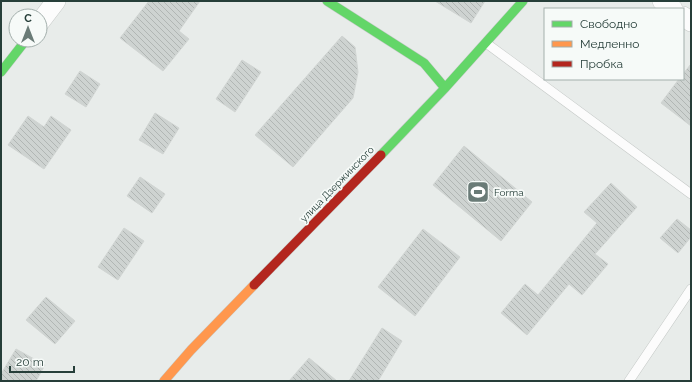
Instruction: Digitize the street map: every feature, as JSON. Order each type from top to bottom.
[{"type":"main road","points":[[328,1],[424,63],[445,88]]},
{"type":"main road","name":"улица Дзержинского","points":[[164,381],[191,350],[445,88],[523,1]]},
{"type":"main road","points":[[1,72],[20,48]]},
{"type":"street","points":[[48,12],[56,1]]},
{"type":"street","points":[[662,1],[672,8]]},
{"type":"lane","points":[[486,43],[691,194]]},
{"type":"lane","points":[[629,381],[691,289]]},
{"type":"building","points":[[149,1],[200,1],[179,31],[189,39],[163,71],[120,38]]},
{"type":"building","points":[[435,1],[485,1],[471,23]]},
{"type":"building","points":[[342,36],[355,47],[358,72],[353,98],[293,167],[255,135]]},
{"type":"building","points":[[242,60],[261,72],[235,112],[216,99]]},
{"type":"building","points":[[691,64],[691,126],[661,103],[678,80],[684,80],[684,73]]},
{"type":"building","points":[[80,71],[100,84],[86,107],[65,94]]},
{"type":"building","points":[[155,113],[179,128],[163,154],[139,140]]},
{"type":"building","points":[[28,116],[44,127],[51,116],[71,130],[44,169],[8,145]]},
{"type":"building","points":[[464,146],[532,202],[501,241],[433,185]]},
{"type":"building","points":[[140,177],[165,194],[152,213],[127,196]]},
{"type":"building","points":[[611,183],[637,207],[595,254],[608,264],[582,295],[569,284],[527,335],[501,313],[525,284],[538,295],[597,223],[584,212]]},
{"type":"building","points":[[677,219],[691,230],[691,237],[678,253],[660,238]]},
{"type":"building","points":[[124,228],[144,241],[118,280],[98,267]]},
{"type":"building","points":[[423,229],[460,257],[415,316],[378,287]]},
{"type":"building","points":[[46,297],[75,321],[55,344],[26,320]]},
{"type":"building","points":[[382,328],[402,341],[378,381],[349,381]]},
{"type":"building","points":[[16,349],[45,365],[36,381],[1,381],[1,374]]},
{"type":"building","points":[[309,358],[337,381],[289,381]]},
{"type":"traffic: fast","points":[[327,1],[424,63],[445,88]]},
{"type":"traffic: fast","points":[[381,155],[445,88],[523,1]]},
{"type":"traffic: fast","points":[[1,72],[20,48]]},
{"type":"traffic: slow","points":[[164,381],[191,350],[254,285]]},
{"type":"traffic: jam","points":[[254,285],[381,155]]},
{"type":"place","name":"Forma","points":[[478,192]]}]
